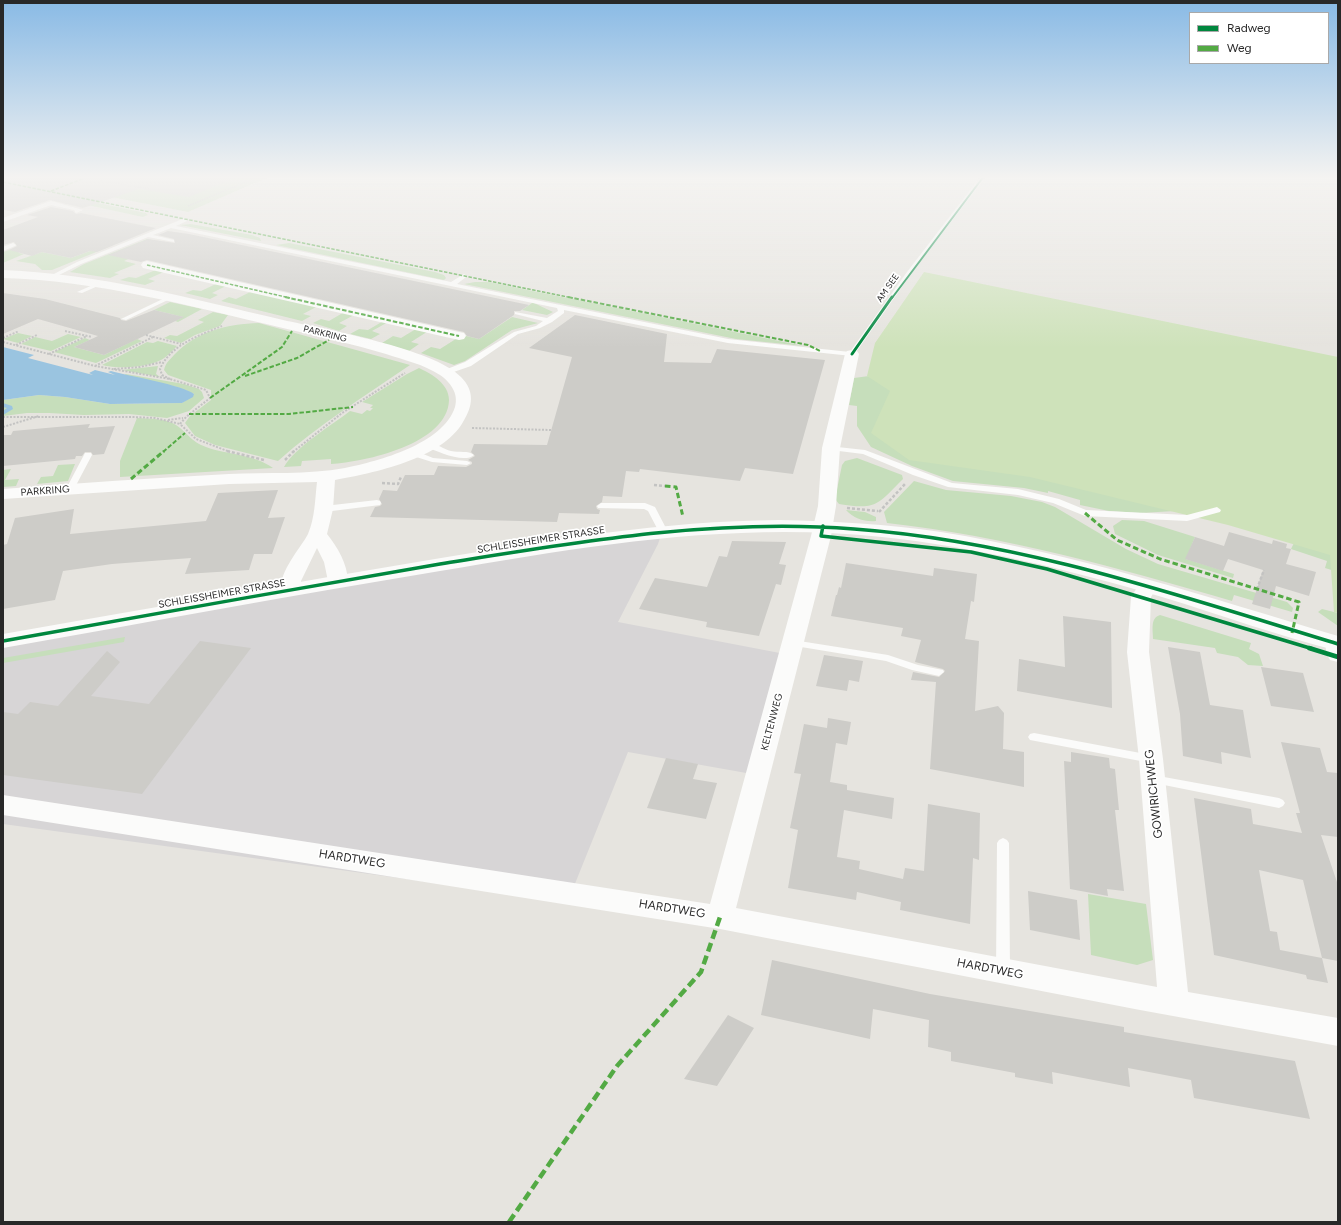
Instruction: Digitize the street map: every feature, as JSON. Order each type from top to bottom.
[{"type":"street","points":[[147,265],[458,336]]},
{"type":"street","name":"PARKRING","points":[[3,274],[55,275],[104,282],[369,345],[430,363],[445,372],[461,386],[463,396],[463,406],[450,427],[429,445],[413,453],[373,466],[326,476],[278,473],[3,494]]},
{"type":"street","name":"AM SEE","points":[[823,526],[827,506],[832,448],[852,354]]},
{"type":"street","points":[[291,590],[291,581],[309,545],[317,535],[324,508],[326,476]]},
{"type":"street","name":"SCHLEISSHEIMER STRASSE","points":[[3,641],[338,581],[599,539],[663,532],[758,526],[823,526],[880,521],[1057,561],[1147,587],[1337,648]]},
{"type":"street","name":"KELTENWEG","points":[[720,917],[823,526]]},
{"type":"street","points":[[317,535],[326,545],[332,558],[338,573],[338,581]]},
{"type":"street","name":"GOWIRICHWEG","points":[[1147,587],[1141,597],[1138,652],[1152,769],[1174,1004]]},
{"type":"street","name":"HARDTWEG","points":[[3,805],[720,917],[1174,1004],[1338,1032]]},
{"type":"lane","points":[[55,275],[79,263],[152,233]]},
{"type":"lane","points":[[204,233],[728,341],[852,354]]},
{"type":"lane","name":"AM SEE","points":[[852,354],[909,273],[940,233]]},
{"type":"lane","points":[[147,235],[172,241]]},
{"type":"lane","points":[[117,241],[128,243]]},
{"type":"lane","points":[[3,249],[13,245]]},
{"type":"lane","points":[[451,285],[464,276]]},
{"type":"lane","points":[[80,292],[104,282]]},
{"type":"lane","points":[[124,319],[171,297]]},
{"type":"lane","points":[[445,372],[468,364],[516,332],[538,327],[562,312],[560,307]]},
{"type":"lane","points":[[517,313],[568,319]]},
{"type":"lane","points":[[413,453],[432,460],[469,459],[451,454],[429,445]]},
{"type":"lane","points":[[832,448],[865,452],[916,474],[951,485],[1018,492],[1056,501],[1085,513],[1187,518],[1217,510]]},
{"type":"lane","points":[[70,489],[88,455]]},
{"type":"lane","points":[[324,508],[377,503]]},
{"type":"lane","points":[[601,506],[645,506],[652,509],[663,532]]},
{"type":"lane","points":[[793,643],[888,658],[916,668],[939,672]]},
{"type":"lane","points":[[1034,737],[1279,803]]},
{"type":"lane","points":[[1003,843],[1003,972]]},
{"type":"path","points":[[167,420],[183,418],[202,406],[210,398],[206,390],[170,379],[162,375],[160,369],[163,362],[181,345],[197,335],[228,325]]},
{"type":"path","points":[[3,338],[19,330]]},
{"type":"path","points":[[66,331],[92,337]]},
{"type":"path","points":[[15,345],[37,335]]},
{"type":"path","points":[[146,335],[181,345]]},
{"type":"path","points":[[49,354],[87,336]]},
{"type":"path","points":[[95,366],[153,337]]},
{"type":"path","points":[[3,343],[108,369],[162,379],[170,379]]},
{"type":"path","points":[[108,369],[140,367],[163,362]]},
{"type":"path","points":[[278,473],[298,446],[377,390],[409,370]]},
{"type":"path","points":[[3,417],[43,414],[82,417],[128,415],[167,420],[180,424],[185,433],[211,446],[274,462],[278,473]]},
{"type":"path","points":[[3,427],[43,414]]},
{"type":"path","points":[[180,424],[183,418]]},
{"type":"path","points":[[450,427],[551,430]]},
{"type":"path","points":[[827,506],[880,521],[916,474]]},
{"type":"path","points":[[654,485],[665,486]]},
{"type":"path","points":[[1257,588],[1264,570]]},
{"type":"shaded area","points":[[663,529],[658,544],[618,622],[785,654],[752,774],[628,752],[568,901],[3,824],[3,639]]},
{"type":"green space","points":[[221,233],[242,233],[252,235],[260,238],[261,241]]},
{"type":"green space","points":[[147,239],[166,243],[124,261],[136,264],[114,273],[119,274],[110,278],[70,272],[84,264]]},
{"type":"green space","points":[[289,243],[435,272],[444,275],[446,278],[444,280],[276,245]]},
{"type":"green space","points":[[111,246],[52,270],[42,270],[35,264],[16,261],[42,252],[71,258],[98,248]]},
{"type":"green space","points":[[18,247],[19,253],[24,254],[3,263],[3,252]]},
{"type":"green space","points":[[158,269],[166,271],[148,279],[155,281],[145,285],[120,280],[129,277],[136,278]]},
{"type":"green space","points":[[924,272],[1338,357],[1338,613],[1334,612],[1330,555],[1228,525],[1030,477],[909,460],[871,433],[890,391],[867,376],[875,343]]},
{"type":"green space","points":[[220,282],[230,284],[212,293],[218,295],[210,299],[185,293],[193,290],[201,291]]},
{"type":"green space","points":[[489,282],[804,346],[736,339],[464,284]]},
{"type":"green space","points":[[254,290],[320,305],[303,314],[311,316],[302,321],[221,301],[229,297],[236,299]]},
{"type":"green space","points":[[170,302],[202,309],[178,322],[175,321],[183,317],[154,310]]},
{"type":"green space","points":[[532,303],[553,312],[547,315],[522,310]]},
{"type":"green space","points":[[346,311],[356,314],[339,323],[347,326],[339,331],[313,323],[321,319],[329,321]]},
{"type":"green space","points":[[213,312],[228,315],[220,326],[195,335],[181,343],[164,338],[170,335],[177,336],[204,322],[198,320]]},
{"type":"green space","points":[[512,317],[538,323],[512,330],[465,361],[454,365],[421,353],[431,347],[440,349],[462,335],[479,339]]},
{"type":"green space","points":[[385,320],[390,321],[372,331],[380,334],[371,339],[350,334],[359,329],[368,330]]},
{"type":"green space","points":[[259,323],[410,365],[325,423],[278,461],[215,445],[195,436],[185,423],[190,416],[211,400],[211,390],[168,375],[164,370],[167,363],[192,340],[213,330],[235,325]]},
{"type":"green space","points":[[419,327],[430,330],[411,342],[419,344],[409,351],[382,343],[393,336],[401,338]]},
{"type":"green space","points":[[18,333],[32,336],[18,343],[3,339]]},
{"type":"green space","points":[[68,334],[81,337],[51,351],[21,344],[35,337],[52,341]]},
{"type":"green space","points":[[85,338],[90,340],[74,347],[104,355],[137,339],[142,341],[96,363],[54,352]]},
{"type":"green space","points":[[158,341],[177,346],[163,359],[155,363],[123,367],[102,365],[147,342],[153,343]]},
{"type":"green space","points":[[158,366],[156,374],[160,377],[122,370]]},
{"type":"green space","points":[[419,368],[429,373],[443,384],[449,400],[445,415],[435,428],[420,439],[402,448],[364,459],[331,464],[331,459],[302,461],[301,466],[284,467],[296,452],[350,411],[362,414],[373,408],[370,408],[373,405],[362,402]]},
{"type":"green space","points":[[126,374],[184,384],[199,389],[204,398],[189,411],[167,418],[129,414],[84,415],[49,413],[27,413],[3,416],[3,400],[39,395],[65,397],[110,404],[182,403],[194,394],[177,387],[124,375]]},
{"type":"green space","points":[[869,376],[1193,510],[1140,513],[1109,511],[1080,505],[1080,500],[1048,491],[1048,493],[1024,488],[953,481],[912,466],[871,447],[857,426],[857,406],[849,405],[854,378]]},
{"type":"green space","points":[[137,418],[167,421],[176,425],[201,445],[214,450],[249,457],[266,463],[273,468],[120,477],[120,461]]},
{"type":"green space","points":[[857,458],[902,475],[903,479],[876,504],[869,506],[852,506],[839,504],[835,499],[842,465],[845,461]]},
{"type":"green space","points":[[75,464],[68,481],[37,484],[41,477],[53,476],[58,465]]},
{"type":"green space","points":[[11,469],[5,480],[19,479],[16,486],[3,487],[3,470]]},
{"type":"green space","points":[[914,481],[946,490],[1011,496],[1042,502],[1055,507],[1126,549],[1158,564],[1287,602],[1293,608],[1292,612],[1234,595],[1232,601],[1061,554],[975,536],[887,523],[884,512]]},
{"type":"green space","points":[[1311,508],[1338,572],[1325,568],[1327,561],[1291,549]]},
{"type":"green space","points":[[846,510],[865,512],[876,517],[876,521],[860,519],[853,516]]},
{"type":"green space","points":[[1122,520],[1144,521],[1195,537],[1186,559],[1234,574],[1233,578],[1158,555],[1115,534],[1113,526]]},
{"type":"green space","points":[[1322,609],[1338,613],[1338,626],[1318,612]]},
{"type":"green space","points":[[1160,615],[1251,643],[1249,649],[1259,654],[1263,666],[1248,665],[1238,657],[1217,653],[1215,648],[1153,639],[1153,622]]},
{"type":"green space","points":[[125,637],[124,642],[3,663],[3,658]]},
{"type":"green space","points":[[1088,894],[1146,904],[1153,960],[1137,965],[1091,955]]},
{"type":"water","points":[[3,347],[34,355],[28,358],[93,375],[89,373],[95,370],[115,375],[108,372],[111,371],[179,387],[194,394],[193,397],[182,403],[110,404],[65,397],[39,395],[3,400]]},
{"type":"building","points":[[3,233],[143,233],[97,252],[90,251],[71,258],[42,252],[32,256],[9,250],[17,246],[14,242],[3,245]]},
{"type":"building","points":[[163,233],[189,234],[529,305],[520,311],[514,311],[514,315],[479,339],[467,336],[464,332],[147,260],[141,262],[108,255],[148,239],[175,243],[174,239],[158,235]]},
{"type":"building","points":[[3,293],[45,299],[120,318],[121,320],[126,321],[154,310],[184,317],[104,355],[74,347],[98,336],[38,319],[3,334]]},
{"type":"building","points":[[575,315],[667,334],[664,362],[711,363],[717,349],[825,360],[793,474],[745,468],[740,481],[640,469],[639,472],[626,471],[622,497],[603,496],[602,502],[596,506],[597,509],[600,510],[599,514],[559,513],[557,522],[370,517],[375,507],[382,504],[379,499],[383,490],[397,491],[405,475],[434,475],[438,466],[466,467],[472,464],[472,462],[468,460],[475,456],[471,452],[474,444],[547,445],[572,357],[529,348]]},
{"type":"building","points":[[90,424],[88,428],[115,426],[104,454],[93,455],[91,452],[85,452],[82,456],[76,456],[75,459],[3,466],[3,435],[11,435],[13,431]]},
{"type":"building","points":[[278,490],[268,518],[285,517],[272,554],[254,554],[249,570],[185,574],[191,558],[112,564],[63,571],[55,600],[3,609],[3,545],[7,544],[15,518],[74,509],[70,534],[206,521],[218,493]]},
{"type":"building","points":[[1229,532],[1272,544],[1273,540],[1287,544],[1286,548],[1291,549],[1286,564],[1316,572],[1309,596],[1276,586],[1270,609],[1252,604],[1263,570],[1228,559],[1223,571],[1185,559],[1195,537],[1224,546]]},
{"type":"building","points":[[732,541],[786,542],[779,564],[786,565],[781,585],[776,584],[759,636],[706,627],[707,622],[639,609],[655,578],[707,587],[719,556],[727,557]]},
{"type":"building","points":[[846,563],[933,576],[934,568],[977,574],[974,602],[971,601],[965,639],[979,641],[975,711],[998,706],[1004,713],[1003,749],[1024,752],[1024,787],[930,769],[936,682],[911,680],[913,672],[939,677],[945,671],[943,669],[915,662],[921,640],[901,636],[903,628],[831,616],[836,595],[839,587],[841,588]]},
{"type":"building","points":[[1063,616],[1111,622],[1112,708],[1017,691],[1019,659],[1065,667]]},
{"type":"building","points":[[200,641],[251,648],[142,794],[3,775],[3,712],[18,714],[30,702],[58,706],[107,651],[120,662],[91,696],[149,704]]},
{"type":"building","points":[[1168,647],[1200,652],[1210,705],[1243,710],[1251,758],[1221,752],[1222,764],[1183,756],[1180,714]]},
{"type":"building","points":[[824,655],[863,661],[859,682],[849,680],[847,691],[816,686]]},
{"type":"building","points":[[1261,667],[1303,673],[1314,712],[1271,706]]},
{"type":"building","points":[[828,718],[851,722],[847,745],[836,743],[830,782],[847,785],[847,790],[894,798],[892,819],[844,810],[837,857],[860,861],[859,869],[903,879],[905,868],[924,871],[928,804],[980,813],[979,860],[973,858],[970,924],[900,910],[901,902],[857,892],[856,900],[788,888],[798,830],[790,828],[801,774],[794,773],[804,724],[827,728]]},
{"type":"building","points":[[1281,742],[1320,748],[1327,772],[1338,773],[1338,837],[1321,835],[1338,885],[1338,961],[1322,958],[1328,983],[1307,979],[1306,975],[1214,955],[1194,798],[1251,809],[1253,824],[1302,833],[1296,813],[1300,813]],"holes":[[[1259,870],[1303,880],[1322,958],[1280,950],[1277,932],[1270,931]]]},
{"type":"building","points":[[1071,752],[1109,758],[1110,768],[1115,769],[1119,810],[1115,810],[1124,891],[1107,889],[1108,896],[1070,889],[1064,761],[1071,762]]},
{"type":"building","points":[[666,758],[698,764],[693,779],[717,783],[706,819],[647,808]]},
{"type":"building","points":[[1028,891],[1077,900],[1080,940],[1030,930]]},
{"type":"building","points":[[772,960],[930,994],[1124,1027],[1124,1032],[1295,1061],[1310,1119],[1194,1098],[1191,1080],[1128,1068],[1130,1087],[1052,1072],[1053,1084],[1015,1077],[1015,1073],[951,1061],[951,1052],[928,1047],[929,1020],[873,1009],[870,1039],[761,1015]]},
{"type":"building","points":[[728,1015],[754,1028],[717,1086],[684,1079]]},
{"type":"waterway","points":[[3,405],[10,407],[10,409],[3,413]]},
{"type":"marked path","points":[[256,233],[808,345],[820,351]]},
{"type":"marked path","points":[[147,265],[459,336]]},
{"type":"marked path","points":[[210,398],[282,347],[292,331]]},
{"type":"marked path","points":[[245,376],[297,358],[329,340]]},
{"type":"marked path","points":[[189,414],[289,414],[353,407]]},
{"type":"marked path","points":[[131,479],[185,433]]},
{"type":"marked path","points":[[665,486],[676,487],[683,517]]},
{"type":"marked path","points":[[1085,513],[1100,524],[1117,540],[1160,559],[1299,602],[1292,633]]},
{"type":"marked path","points":[[509,1222],[617,1066],[701,972],[720,917]]},
{"type":"cycle path","points":[[852,354],[909,273],[940,233]]},
{"type":"cycle path","points":[[3,641],[346,580],[595,540],[702,528],[805,526],[882,531],[940,538],[1055,561],[1169,592],[1338,644]]},
{"type":"cycle path","points":[[823,526],[821,536],[971,552],[1047,569],[1338,657]]}]
